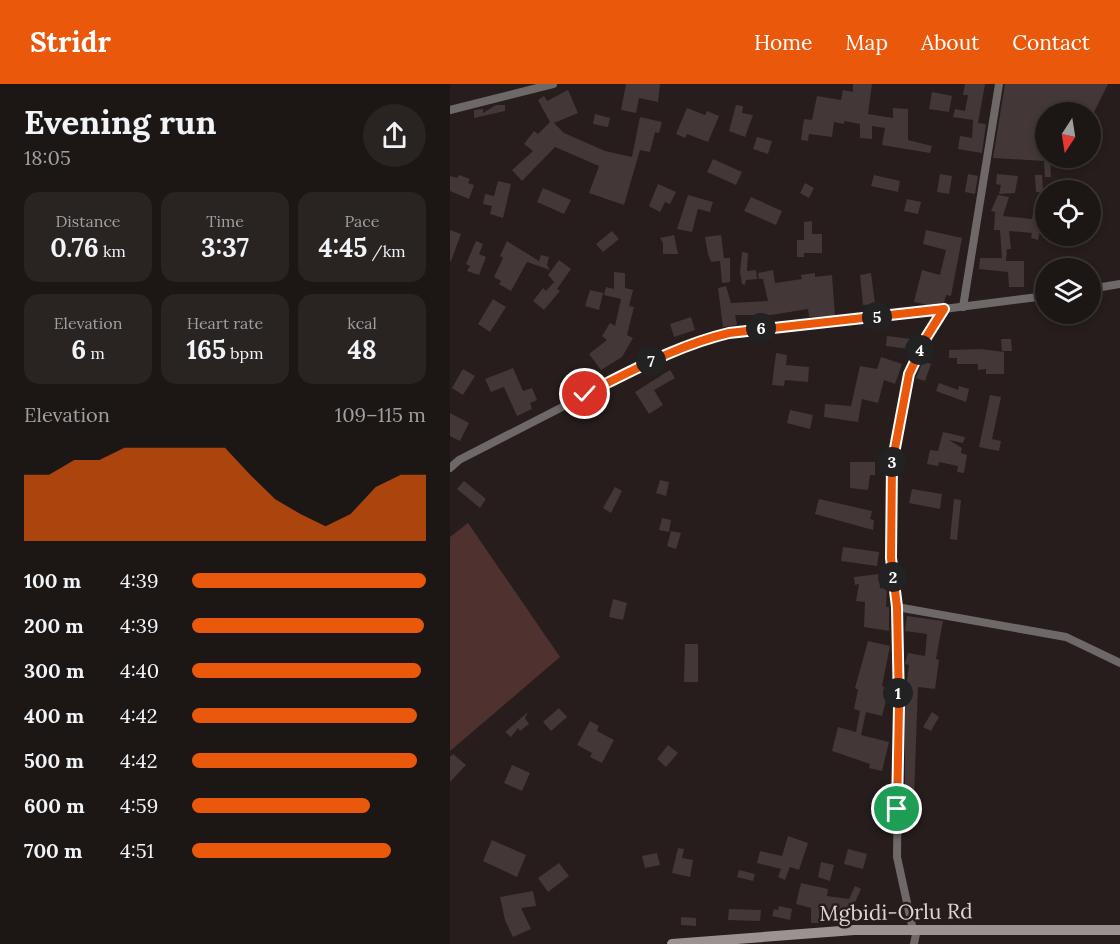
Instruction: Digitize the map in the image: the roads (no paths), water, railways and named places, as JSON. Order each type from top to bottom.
[{"type":"main road","name":"Mgbidi-Orlu Rd","points":[[672,944],[854,930],[1120,930]]},
{"type":"street","points":[[450,111],[553,84]]},
{"type":"street","points":[[963,307],[999,84]]},
{"type":"street","points":[[1101,287],[1120,284]]},
{"type":"street","points":[[450,468],[459,460],[656,359],[707,338],[752,329],[1035,297]]},
{"type":"street","points":[[914,944],[915,930],[897,857],[897,607],[891,558],[892,464],[909,374],[927,336],[944,309]]},
{"type":"street","points":[[450,456],[459,460]]},
{"type":"street","points":[[897,607],[1066,637],[1120,663]]}]
